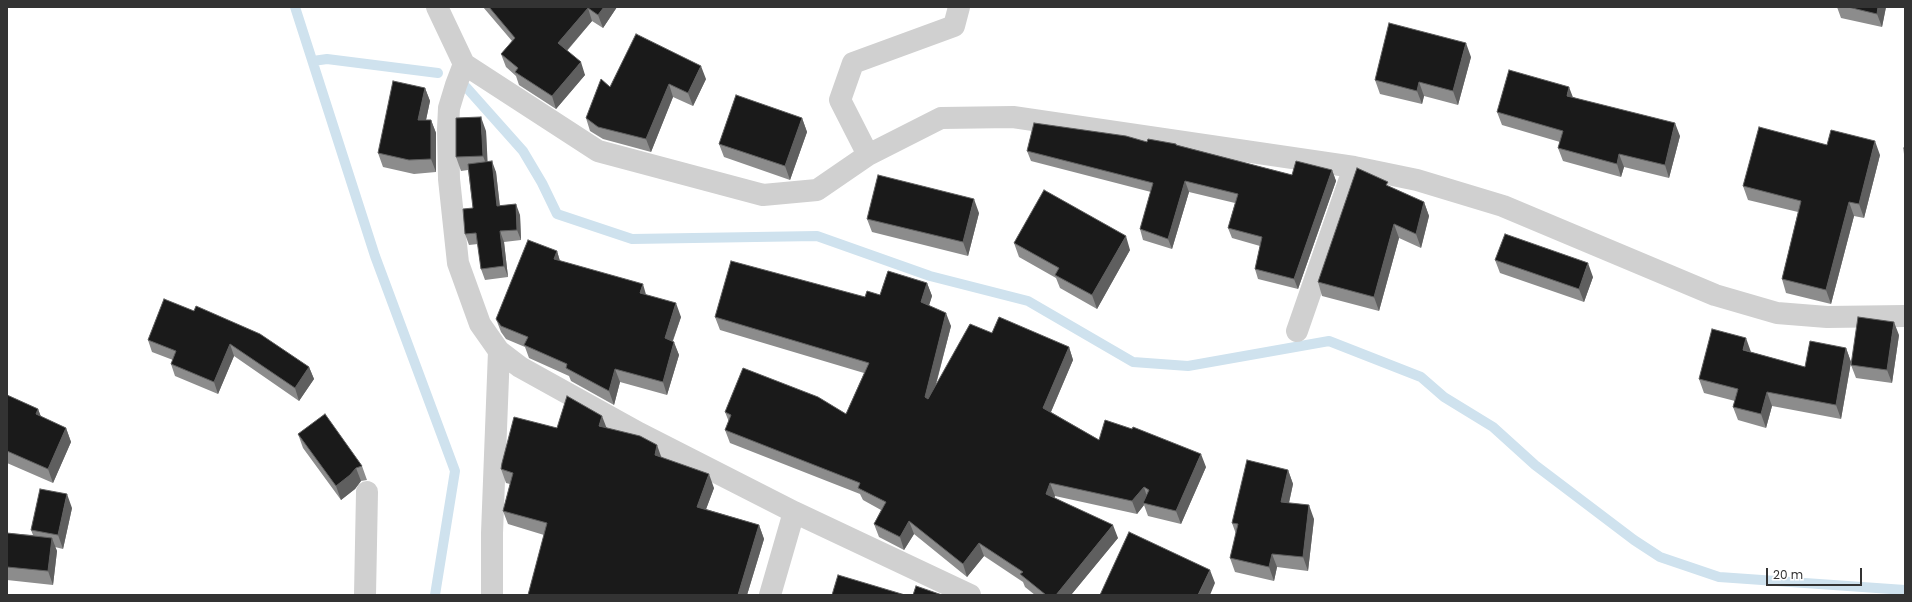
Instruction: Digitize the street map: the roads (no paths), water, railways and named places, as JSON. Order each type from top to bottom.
[{"type":"street","points":[[437,7],[464,64],[598,151],[763,195],[817,190],[868,155],[941,118],[1013,117],[1354,167],[1417,180],[1503,206],[1715,295],[1777,313],[1827,317],[1905,316]]},
{"type":"street","points":[[868,155],[840,100],[853,63],[954,26],[959,7]]},
{"type":"street","points":[[464,64],[449,108],[449,179],[458,263],[480,324],[499,351],[520,367],[639,433],[794,512],[970,595]]},
{"type":"street","points":[[1297,331],[1354,167]]},
{"type":"street","points":[[492,595],[492,534],[499,351]]},
{"type":"street","points":[[365,595],[367,492]]},
{"type":"street","points":[[770,595],[794,512]]},
{"type":"waterway","points":[[295,7],[375,256],[455,471],[435,595]]},
{"type":"waterway","points":[[313,61],[327,59],[438,73]]},
{"type":"waterway","points":[[466,87],[523,151],[542,183],[557,214],[632,239],[817,236],[930,276],[1028,301],[1133,362],[1188,366],[1329,341],[1421,377],[1444,397],[1493,427],[1535,465],[1634,540],[1660,557],[1719,577],[1905,590]]}]
